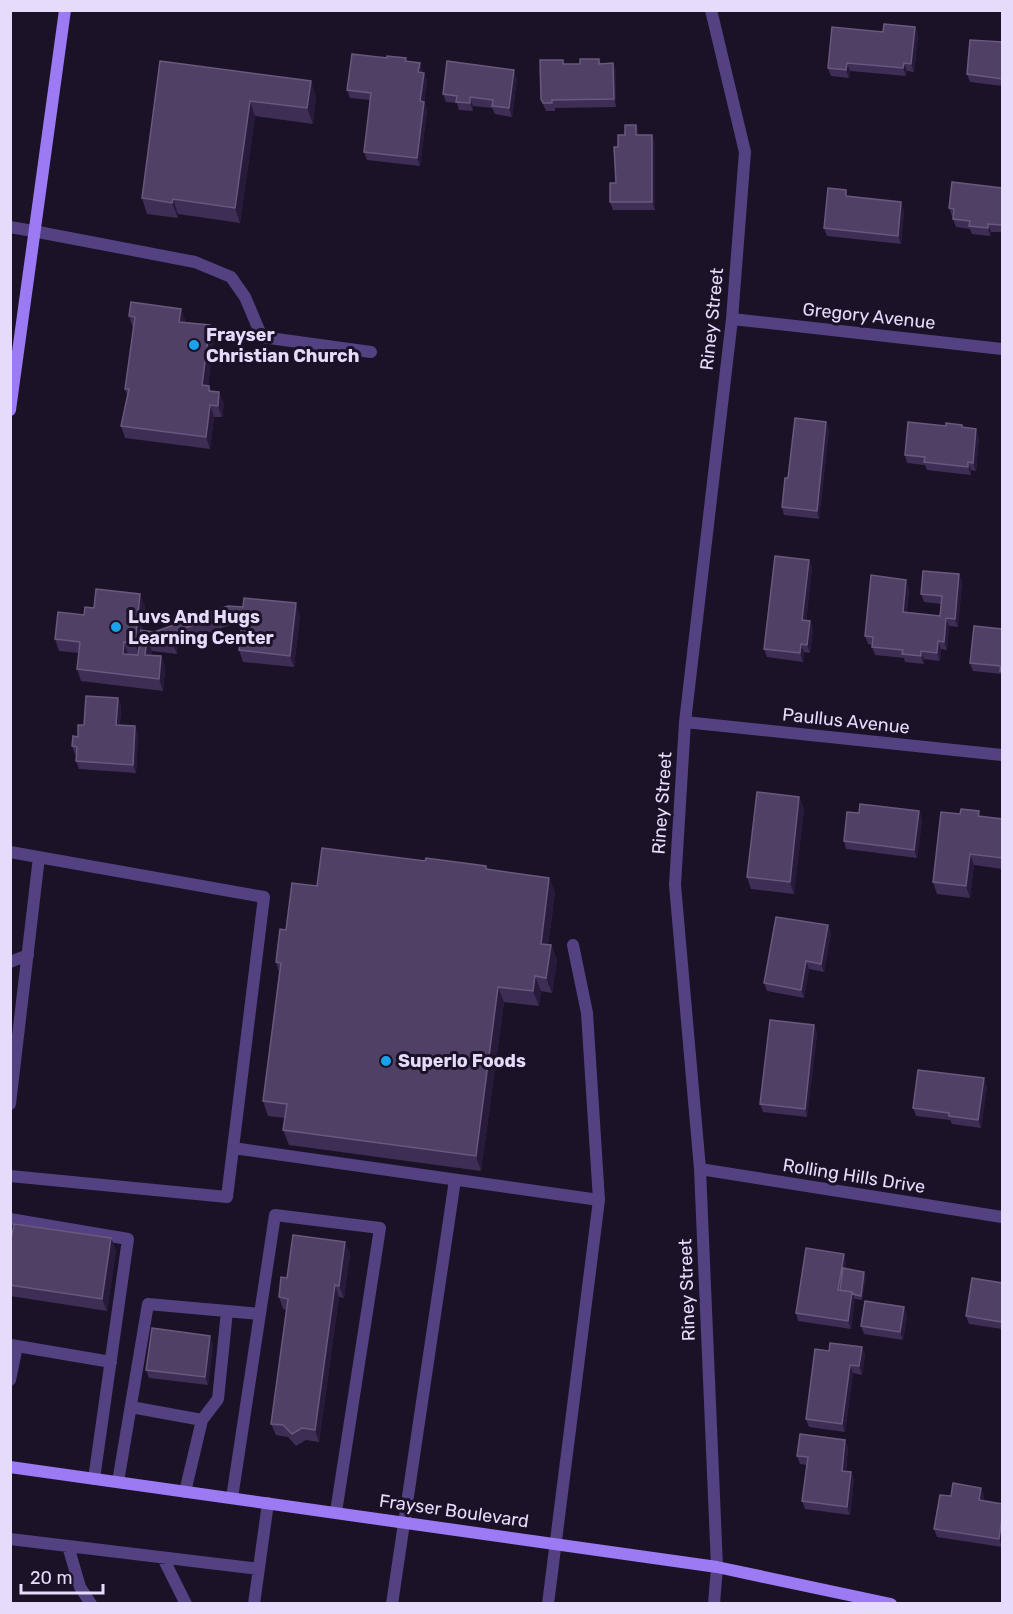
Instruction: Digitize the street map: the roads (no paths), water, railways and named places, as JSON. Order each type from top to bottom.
[{"type":"main road","points":[[10,410],[65,10]]},
{"type":"main road","name":"Frayser Boulevard","points":[[10,1467],[717,1567],[891,1604]]},
{"type":"street","name":"Riney Street","points":[[711,10],[745,152],[732,319],[685,722],[675,885],[700,1169],[717,1567],[714,1604]]},
{"type":"street","points":[[10,227],[195,262],[231,277],[245,297],[262,337],[371,352]]},
{"type":"street","name":"Gregory Avenue","points":[[732,319],[1002,349]]},
{"type":"street","name":"Paullus Avenue","points":[[685,722],[1002,755]]},
{"type":"street","points":[[10,852],[264,897],[227,1197],[10,1176]]},
{"type":"street","points":[[10,1104],[14,1044],[28,955],[39,857]]},
{"type":"street","points":[[548,1604],[599,1200],[587,1013],[573,945]]},
{"type":"street","points":[[10,962],[28,955]]},
{"type":"street","points":[[233,1148],[599,1200]]},
{"type":"street","name":"Rolling Hills Drive","points":[[700,1169],[1002,1217]]},
{"type":"street","points":[[392,1604],[455,1180]]},
{"type":"street","points":[[232,1498],[275,1215],[380,1228],[336,1512]]},
{"type":"street","points":[[10,1219],[128,1239],[94,1479]]},
{"type":"street","points":[[118,1482],[147,1304],[260,1314]]},
{"type":"street","points":[[185,1492],[202,1420],[218,1399],[227,1311]]},
{"type":"street","points":[[10,1380],[14,1345],[111,1362]]},
{"type":"street","points":[[131,1407],[202,1420]]},
{"type":"street","points":[[254,1604],[268,1503]]},
{"type":"street","points":[[10,1539],[259,1569]]},
{"type":"street","points":[[68,1546],[80,1587],[91,1604]]},
{"type":"street","points":[[163,1558],[186,1604]]},
{"type":"place","name":"Frayser Christian Church","points":[[194,345]]},
{"type":"place","name":"Luvs And Hugs Learning Center","points":[[116,627]]},
{"type":"place","name":"Superlo Foods","points":[[386,1061]]}]
